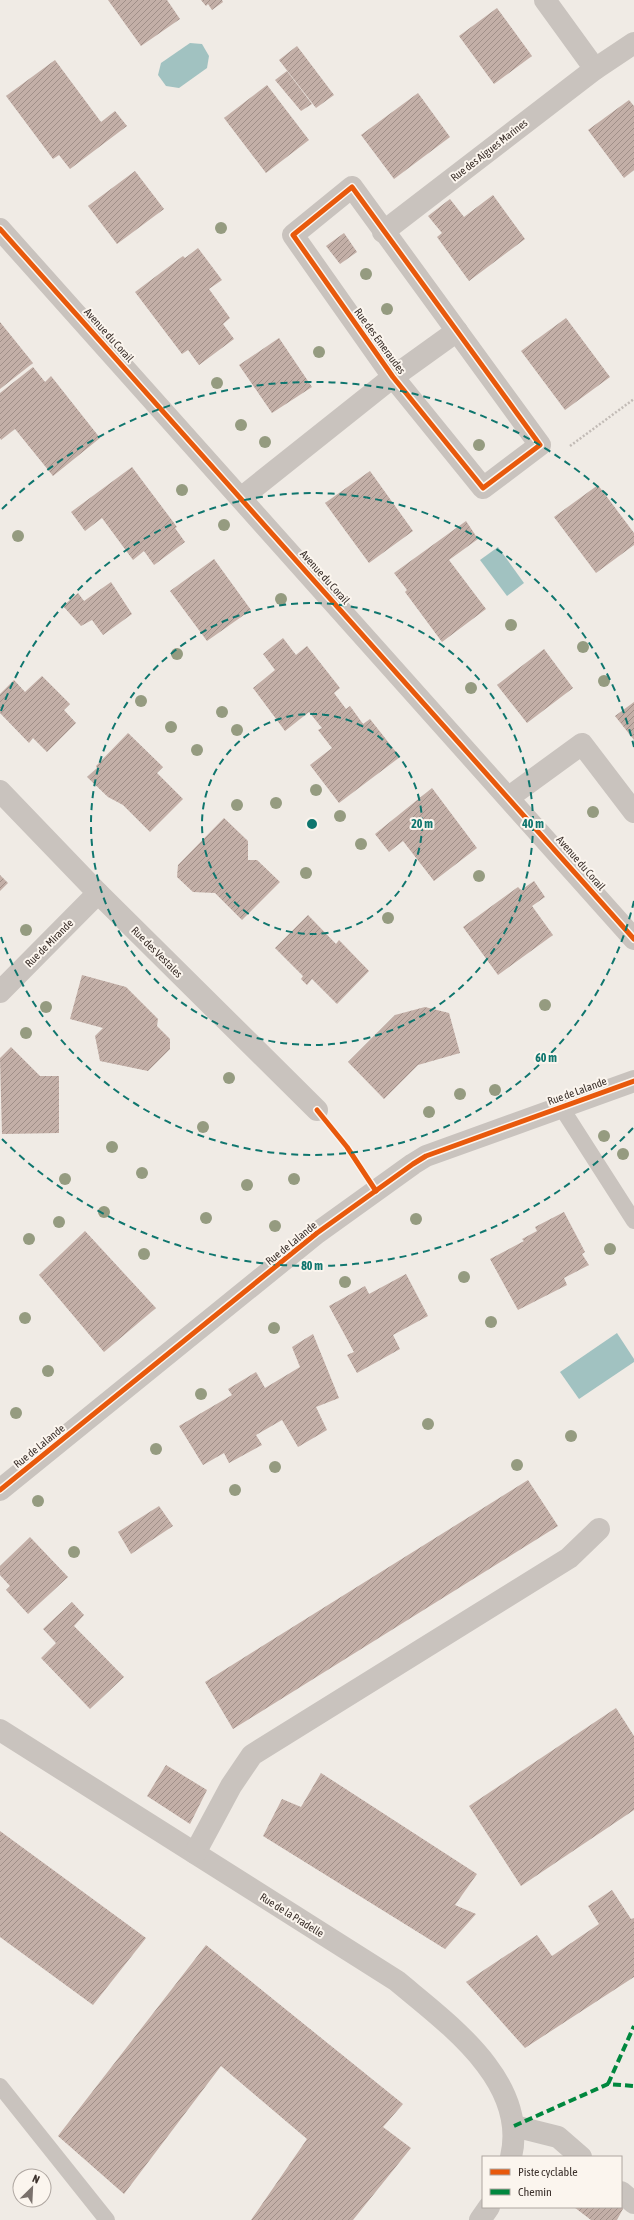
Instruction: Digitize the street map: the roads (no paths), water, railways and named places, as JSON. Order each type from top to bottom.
[{"type":"street","points":[[545,0],[595,69]]},
{"type":"street","name":"Rue des Aigues Marines","points":[[383,232],[595,69],[634,42]]},
{"type":"street","name":"Rue des Emeraudes","points":[[352,187],[383,232],[457,331],[540,445],[483,488],[393,377],[293,234],[352,187]]},
{"type":"street","name":"Avenue du Corail","points":[[0,229],[509,797],[631,928]]},
{"type":"street","name":"Rue des Emeraudes","points":[[241,498],[393,377],[457,331]]},
{"type":"street","points":[[509,797],[582,744],[634,812]]},
{"type":"street","name":"Rue des Vestales","points":[[0,791],[98,893],[317,1110]]},
{"type":"street","name":"Rue de Mirande","points":[[0,992],[98,893]]},
{"type":"street","name":"Rue de Lalande","points":[[0,1490],[317,1233],[413,1164],[426,1156],[634,1081]]},
{"type":"street","points":[[195,1853],[231,1786],[252,1755],[569,1558],[599,1529]]},
{"type":"street","name":"Rue de la Pradelle","points":[[0,1730],[397,1981],[470,2044],[493,2073],[507,2100],[514,2126],[514,2145],[511,2156]]},
{"type":"street","points":[[514,2126],[558,2137],[580,2156]]},
{"type":"street","points":[[622,2193],[634,2203]]},
{"type":"street","points":[[480,2220],[488,2208]]},
{"type":"lane","points":[[561,1107],[634,1221]]},
{"type":"lane","points":[[0,2086],[107,2220]]},
{"type":"water","points":[[190,43],[202,44],[209,56],[207,68],[179,88],[166,86],[158,75],[161,63]]},
{"type":"water","points":[[498,547],[524,583],[507,596],[480,560]]},
{"type":"water","points":[[617,1333],[634,1359],[634,1362],[579,1399],[560,1372]]}]
